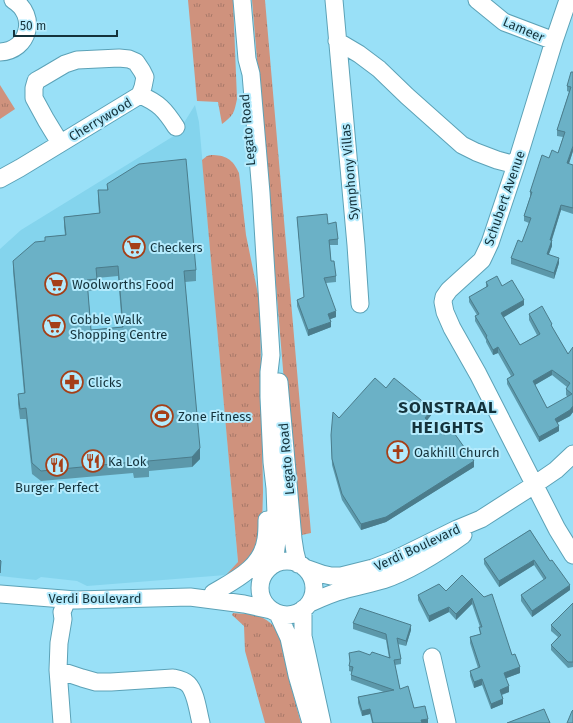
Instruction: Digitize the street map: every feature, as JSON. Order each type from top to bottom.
[{"type":"street","points":[[0,52],[10,50],[17,46],[22,41],[28,25],[24,9],[13,0]]},
{"type":"street","name":"Legato Road","points":[[242,0],[247,59],[252,82],[262,193],[271,355],[269,378],[272,462],[278,541],[274,564]]},
{"type":"street","name":"Symphony Villas","points":[[334,0],[360,304]]},
{"type":"street","name":"Lameer","points":[[477,0],[504,22],[554,41]]},
{"type":"street","name":"Schubert Avenue","points":[[568,0],[490,242],[482,260],[449,290],[443,302],[445,312],[452,328],[478,374],[557,529],[573,555]]},
{"type":"street","points":[[337,41],[359,54],[379,69],[462,145],[497,160],[516,165]]},
{"type":"street","name":"Cherrywood","points":[[0,179],[20,168],[140,95],[145,77],[136,62],[129,59],[119,58],[77,60],[65,64],[36,81],[34,98],[60,143]]},
{"type":"street","name":"Cherrywood","points":[[140,95],[159,105],[176,126]]},
{"type":"street","name":"Legato Road","points":[[271,355],[278,375],[293,539],[295,552],[302,566]]},
{"type":"street","name":"Verdi Boulevard","points":[[302,566],[322,574],[341,576],[373,568],[396,559],[457,528],[481,519],[556,470],[573,454]]},
{"type":"street","points":[[212,593],[249,570],[257,562],[261,554],[266,540],[268,475],[272,462]]},
{"type":"street","name":"Verdi Boulevard","points":[[306,606],[324,596],[382,580],[406,570],[435,555],[471,530],[481,519]]},
{"type":"street","points":[[275,612],[286,615],[293,614],[306,606],[312,597],[314,583],[310,575],[302,566],[290,562],[274,564],[264,575],[260,590],[262,598],[275,612],[289,638],[297,675],[311,723]]},
{"type":"street","name":"Verdi Boulevard","points":[[0,594],[60,604],[190,597],[240,588],[262,579]]},
{"type":"street","name":"Verdi Boulevard","points":[[190,597],[244,604],[275,612]]},
{"type":"street","points":[[60,604],[63,619],[59,643],[58,670],[62,723]]},
{"type":"street","points":[[306,606],[303,636],[322,723]]},
{"type":"street","points":[[432,657],[447,723]]},
{"type":"street","points":[[58,670],[96,682],[173,678],[182,680],[188,684],[193,691],[201,723]]},
{"type":"shaded area","points":[[195,105],[199,122],[238,563],[226,575],[87,586],[77,581],[41,577],[36,580],[0,576],[0,249],[21,230],[177,134]]},
{"type":"green space","points":[[188,0],[233,0],[237,99],[233,113],[222,124],[218,102],[197,101]]},
{"type":"green space","points":[[252,0],[265,0],[311,533],[297,536]]},
{"type":"green space","points":[[0,85],[15,109],[0,119]]},
{"type":"green space","points":[[211,155],[228,159],[234,164],[239,173],[246,235],[260,308],[263,492],[260,545],[241,567],[226,575],[238,562],[202,160]]},
{"type":"green space","points":[[233,613],[260,616],[277,630],[282,644],[301,723],[265,723],[245,651],[244,626],[232,615]]},
{"type":"building","points":[[571,72],[573,72],[573,146],[567,163],[573,165],[573,208],[561,205],[550,240],[552,240],[547,254],[559,258],[554,273],[511,258],[518,240],[522,242],[531,218],[524,216],[542,155],[549,158],[552,150],[558,153],[565,132],[557,130],[571,87],[567,86]]},
{"type":"building","name":"Cobble Walk Shopping Centre","points":[[186,159],[196,270],[184,271],[200,448],[192,457],[148,461],[149,467],[134,468],[133,462],[41,471],[32,463],[26,408],[20,409],[18,394],[25,393],[13,261],[35,242],[45,241],[45,237],[66,235],[64,217],[100,213],[98,190],[108,190],[107,184],[139,164]],"holes":[[[118,266],[123,327],[91,330],[87,280],[97,279],[96,268]]]},
{"type":"building","points":[[327,214],[328,224],[336,222],[338,239],[329,240],[331,261],[334,261],[336,276],[324,278],[336,311],[328,314],[331,322],[308,330],[297,300],[304,297],[297,217]]},
{"type":"building","points":[[497,276],[502,286],[512,280],[524,300],[501,313],[520,345],[540,334],[529,314],[542,306],[568,354],[573,347],[573,406],[570,410],[555,419],[559,426],[539,437],[507,379],[514,375],[498,347],[493,350],[486,337],[487,336],[475,316],[479,314],[469,297],[488,286],[486,282]],"holes":[[[552,370],[570,383],[566,389],[572,394],[547,408],[533,381]]]},
{"type":"building","name":"Oakhill Church","points":[[375,378],[386,388],[394,378],[432,409],[425,418],[444,435],[452,430],[474,461],[386,517],[361,524],[342,494],[332,459],[331,435],[333,412],[339,418]]},
{"type":"building","points":[[530,530],[550,561],[552,560],[570,585],[532,611],[521,595],[546,578],[534,560],[499,581],[484,559]]},
{"type":"building","points":[[462,575],[484,597],[492,594],[512,655],[515,654],[520,667],[504,673],[509,686],[500,690],[503,699],[491,704],[482,679],[474,682],[470,671],[480,667],[470,637],[481,634],[479,627],[482,627],[472,598],[456,614],[449,607],[429,616],[418,595],[439,584],[446,591]]},
{"type":"building","points":[[573,603],[573,662],[568,662],[551,645],[561,635],[551,625]]},
{"type":"building","points":[[360,608],[411,625],[406,641],[397,638],[401,659],[394,660],[400,689],[408,686],[414,708],[425,706],[428,719],[421,720],[422,723],[373,723],[370,709],[362,711],[358,697],[394,690],[351,675],[353,667],[349,666],[349,653],[359,651],[370,655],[372,652],[390,658],[386,634],[353,623]]},
{"type":"building","points":[[544,709],[550,723],[507,723]]},
{"type":"building","points":[[573,710],[573,723],[567,723],[572,711]]},
{"type":"place","name":"Checkers","points":[[134,247]]},
{"type":"place","name":"Woolworths Food","points":[[56,284]]},
{"type":"place","name":"Cobble Walk Shopping Centre","points":[[54,326]]},
{"type":"place","name":"Clicks","points":[[72,382]]},
{"type":"place","name":"Zone Fitness","points":[[162,416]]},
{"type":"place","name":"Oakhill Church","points":[[398,452]]},
{"type":"place","name":"Ka Lok","points":[[93,461]]},
{"type":"place","name":"Burger Perfect","points":[[57,465]]},
{"type":"district","name":"SONSTRAAL HEIGHTS","points":[[448,417]]}]
